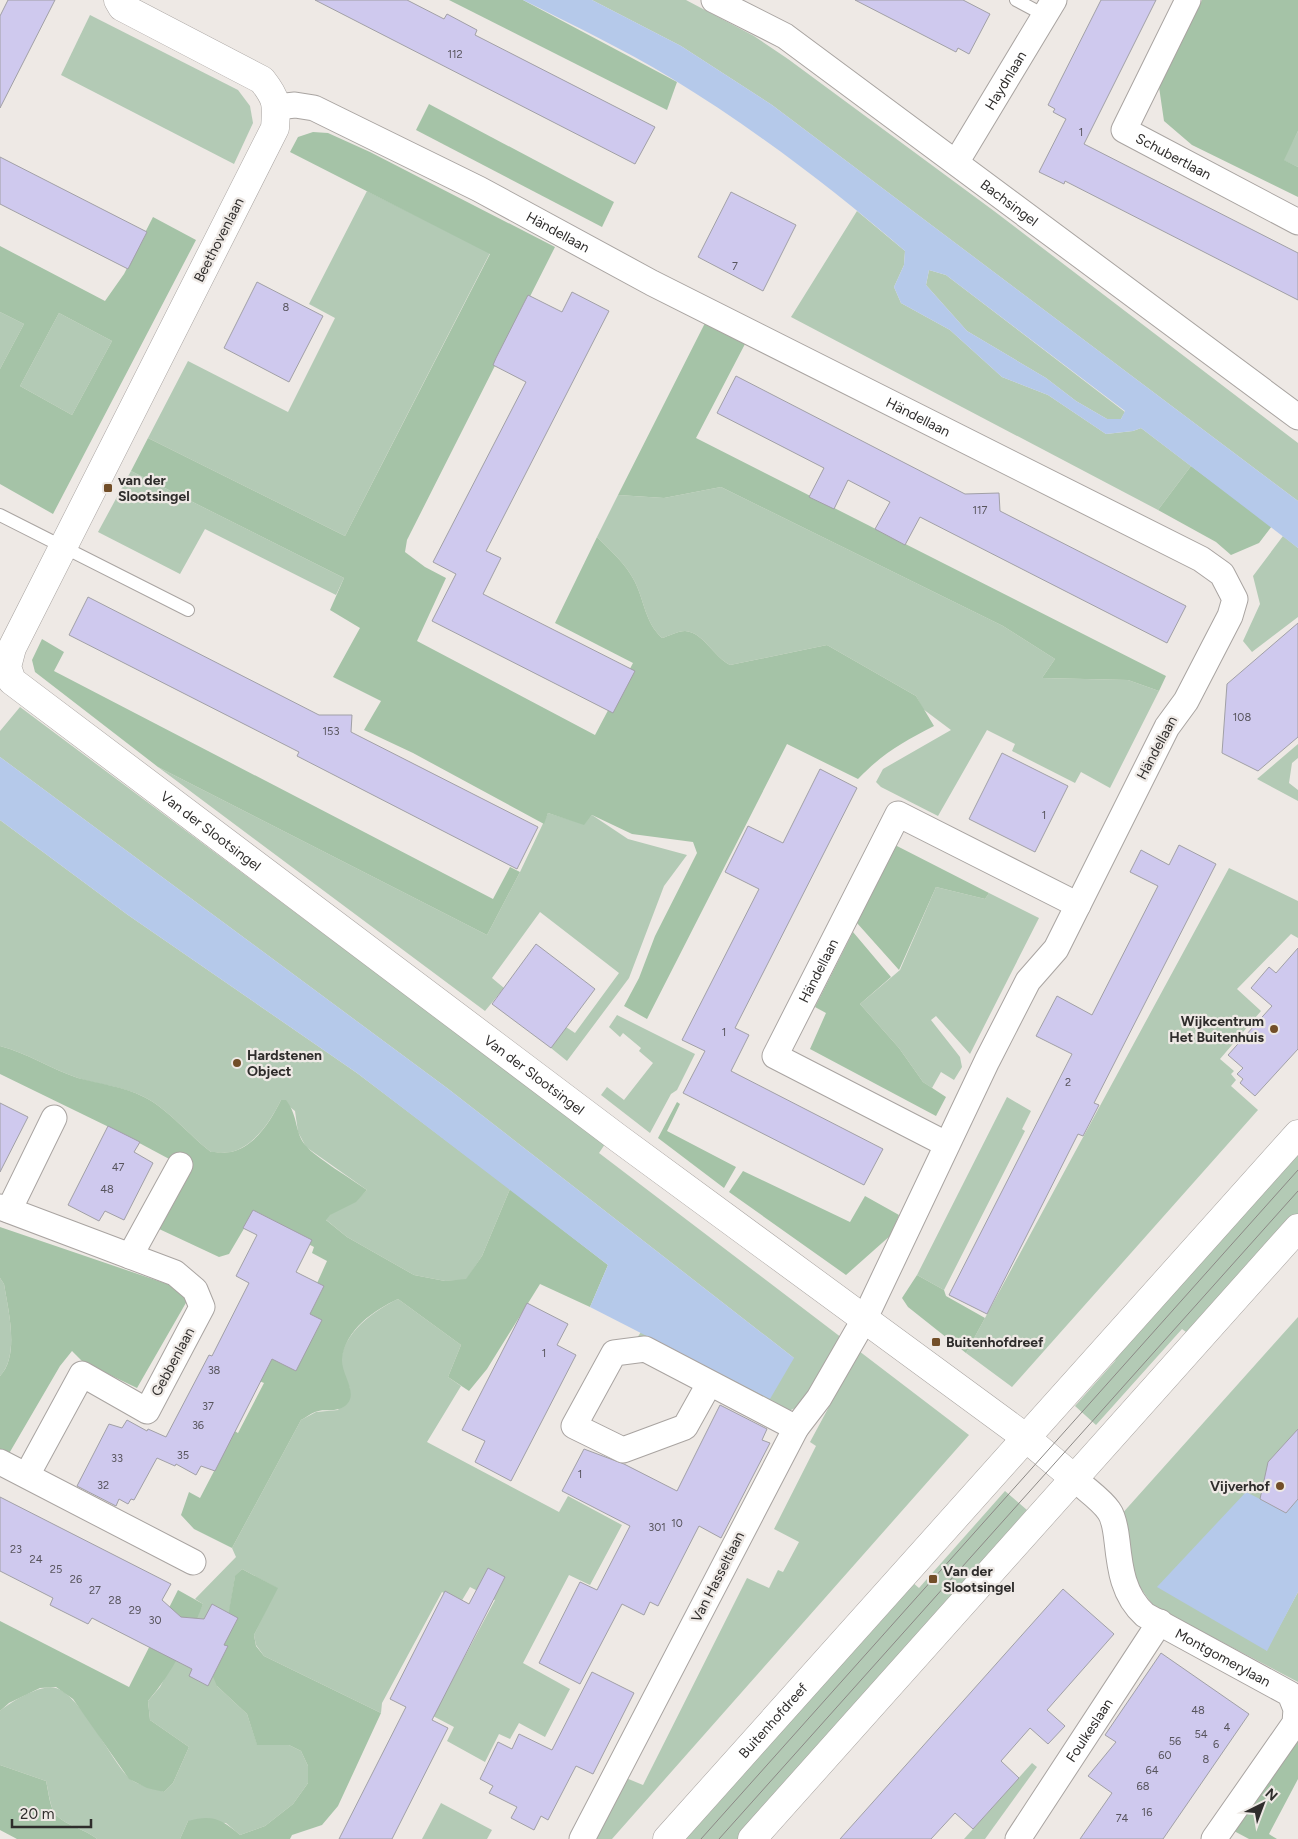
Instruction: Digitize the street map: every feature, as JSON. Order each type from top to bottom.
[{"type":"street","points":[[118,0],[122,7],[262,80],[274,96],[277,107]]},
{"type":"street","name":"Bachsingel","points":[[714,0],[785,36],[1298,416]]},
{"type":"street","name":"Schubertlaan","points":[[1188,0],[1124,130],[1298,222]]},
{"type":"street","name":"Haydnlaan","points":[[957,162],[1050,8]]},
{"type":"street","name":"Händellaan","points":[[277,107],[296,105],[314,108],[478,189],[652,284],[1200,559],[1222,574],[1235,599],[1230,616],[1186,701],[1167,727],[1056,948],[1028,981],[946,1144],[864,1320]]},
{"type":"street","name":"Beethovenlaan","points":[[4,668],[12,648],[63,546],[263,154],[275,128],[277,107]]},
{"type":"street","name":"Van der Slootsingel","points":[[4,668],[12,681],[21,690],[864,1320],[1025,1438],[1075,1479]]},
{"type":"street","name":"Händellaan","points":[[946,1144],[775,1056],[898,814],[1078,905]]},
{"type":"street","name":"Gebbenlaan","points":[[27,1475],[82,1374],[147,1411],[202,1308],[195,1290],[175,1273],[4,1209],[54,1118]]},
{"type":"street","name":"Buitenhofdreef","points":[[667,1839],[1298,1134]]},
{"type":"street","points":[[130,1256],[180,1165]]},
{"type":"street","points":[[752,1839],[1298,1228]]},
{"type":"street","name":"Van Hasseltlaan","points":[[582,1839],[796,1428],[819,1398],[864,1320]]},
{"type":"street","points":[[709,1384],[685,1427],[623,1450],[574,1426],[614,1353],[645,1349],[796,1428]]},
{"type":"street","points":[[0,1462],[193,1562]]},
{"type":"street","name":"Montgomerylaan","points":[[1075,1479],[1109,1511],[1116,1531],[1119,1566],[1127,1593],[1145,1615],[1294,1696],[1296,1709],[1295,1724],[1216,1839]]},
{"type":"street","name":"Foulkeslaan","points":[[1018,1839],[1160,1622]]},
{"type":"lane","points":[[1016,0],[1050,8]]},
{"type":"lane","points":[[0,514],[188,610]]},
{"type":"green space","points":[[449,0],[523,0],[677,82],[667,110]]},
{"type":"green space","points":[[592,0],[686,0],[754,36],[788,59],[994,211],[1298,443],[1298,501],[772,105],[681,46]]},
{"type":"green space","points":[[1202,0],[1298,0],[1298,131],[1284,160],[1298,167],[1298,197],[1192,145],[1164,121],[1159,87]]},
{"type":"green space","points":[[90,15],[238,90],[250,106],[253,123],[234,164],[61,75]]},
{"type":"green space","points":[[429,104],[614,202],[602,227],[416,130]]},
{"type":"green space","points":[[1298,131],[1298,167],[1283,160]]},
{"type":"green space","points":[[313,132],[328,133],[370,152],[555,247],[407,540],[405,552],[425,567],[446,578],[417,641],[595,735],[633,663],[555,623],[597,537],[618,558],[631,575],[649,619],[656,632],[662,638],[682,631],[691,632],[703,640],[730,665],[827,645],[916,696],[934,726],[894,749],[876,762],[858,779],[787,744],[647,1019],[624,1006],[639,978],[655,936],[697,853],[693,842],[632,834],[592,815],[584,825],[548,813],[544,824],[413,753],[364,730],[381,701],[333,677],[360,628],[330,610],[344,578],[131,471],[148,438],[345,536],[490,254],[290,152],[298,137]]},
{"type":"green space","points":[[367,191],[490,253],[345,536],[148,438],[188,361],[288,412],[335,318],[309,304]]},
{"type":"green space","points":[[857,211],[905,251],[904,265],[894,287],[901,303],[950,330],[1002,377],[1048,395],[1106,434],[1133,431],[1141,428],[1191,466],[1158,510],[791,317]]},
{"type":"green space","points":[[153,217],[196,240],[53,514],[0,484],[0,369],[24,324],[0,312],[0,246],[105,301],[124,274]],"holes":[[[59,313],[112,341],[72,415],[20,386]]]},
{"type":"green space","points":[[929,270],[946,275],[1125,412],[1121,419],[1107,419],[1076,401],[1046,378],[967,331],[926,285]]},
{"type":"green space","points":[[0,312],[24,324],[0,369]]},
{"type":"green space","points":[[59,313],[112,341],[72,415],[20,386]]},
{"type":"green space","points":[[705,323],[745,344],[696,438],[1166,676],[1159,691],[1128,680],[1042,678],[1055,659],[1003,626],[721,487],[664,498],[618,495]]},
{"type":"green space","points":[[1191,466],[1272,526],[1259,543],[1231,555],[1216,542],[1158,510]]},
{"type":"green space","points":[[131,471],[344,578],[336,595],[205,529],[180,574],[98,532]]},
{"type":"green space","points":[[721,487],[1003,626],[1055,659],[1042,678],[1128,680],[1159,691],[1110,788],[1081,772],[1075,783],[1012,751],[1015,744],[987,730],[938,816],[881,787],[876,782],[883,769],[951,730],[923,709],[916,696],[827,645],[730,665],[703,640],[691,632],[682,631],[662,638],[656,632],[649,619],[631,575],[618,558],[597,537],[618,495],[664,498]]},
{"type":"green space","points":[[1283,536],[1298,548],[1298,617],[1252,652],[1243,641],[1260,604],[1253,576]]},
{"type":"green space","points":[[42,639],[64,652],[54,671],[493,899],[510,867],[520,872],[487,935],[158,767],[35,672],[32,660]]},
{"type":"green space","points":[[20,707],[605,1144],[599,1153],[842,1338],[802,1405],[782,1414],[637,1338],[641,1332],[794,1358],[447,1088],[0,757],[0,731]]},
{"type":"green space","points":[[1298,744],[1298,758],[1292,763],[1289,783],[1298,790],[1298,801],[1257,779]]},
{"type":"green space","points":[[158,767],[487,935],[548,813],[584,824],[592,815],[628,839],[687,855],[664,886],[629,978],[567,1061],[551,1048],[566,1027],[575,1033],[619,973],[540,912],[492,978],[504,988],[485,1011]]},
{"type":"green space","points":[[0,820],[128,915],[357,1073],[510,1189],[482,1256],[466,1280],[445,1281],[414,1275],[347,1237],[325,1219],[367,1190],[306,1147],[298,1132],[295,1111],[281,1100],[267,1124],[248,1144],[231,1152],[211,1152],[170,1115],[144,1097],[128,1090],[78,1078],[0,1046]]},
{"type":"green space","points":[[895,845],[989,893],[985,899],[936,887],[899,970],[857,923]]},
{"type":"green space","points":[[1229,868],[1298,901],[1298,938],[1291,934],[1237,989],[1261,1011],[1220,1059],[1234,1071],[1231,1074],[1236,1080],[1231,1086],[1258,1110],[1012,1387],[966,1353]]},
{"type":"green space","points":[[936,887],[985,899],[989,893],[1039,918],[970,1054],[936,1016],[931,1020],[960,1057],[962,1067],[954,1080],[941,1072],[932,1088],[923,1082],[899,1048],[860,1004],[900,970]]},
{"type":"green space","points":[[853,932],[891,977],[860,1004],[899,1048],[923,1082],[946,1097],[936,1116],[810,1049],[826,1013],[815,1007]]},
{"type":"green space","points":[[617,1015],[695,1054],[677,1090],[671,1094],[650,1133],[601,1095],[607,1087],[624,1100],[653,1063],[639,1051],[641,1048],[623,1033],[620,1037],[609,1027]]},
{"type":"green space","points":[[0,1046],[78,1078],[119,1088],[144,1097],[170,1115],[211,1152],[231,1152],[248,1144],[262,1131],[281,1100],[286,1100],[293,1112],[302,1141],[306,1146],[367,1190],[356,1202],[330,1215],[326,1220],[347,1237],[414,1275],[445,1281],[466,1279],[482,1256],[510,1189],[608,1265],[590,1307],[540,1284],[487,1369],[469,1391],[448,1377],[461,1345],[398,1299],[371,1315],[355,1330],[344,1349],[342,1365],[350,1390],[351,1396],[349,1401],[341,1408],[319,1411],[301,1420],[232,1548],[194,1529],[181,1515],[189,1492],[200,1498],[225,1450],[220,1423],[238,1433],[264,1383],[251,1377],[305,1310],[327,1261],[312,1253],[314,1247],[252,1215],[229,1254],[219,1257],[157,1228],[186,1168],[115,1130],[0,1074]]},
{"type":"green space","points":[[1007,1097],[1031,1111],[1022,1129],[1025,1131],[944,1290],[917,1275]]},
{"type":"green space","points":[[677,1102],[680,1104],[667,1131],[736,1167],[724,1188],[658,1138]]},
{"type":"green space","points":[[1298,1146],[1298,1214],[1190,1335],[1182,1329],[1096,1425],[1075,1406],[1115,1361],[1122,1344]]},
{"type":"green space","points":[[743,1171],[850,1222],[865,1196],[899,1215],[891,1235],[846,1275],[729,1192]]},
{"type":"green space","points":[[0,1227],[176,1287],[187,1301],[137,1388],[83,1362],[72,1351],[60,1366],[7,1457],[0,1453],[0,1376],[10,1357],[11,1332],[4,1284],[0,1278]]},
{"type":"green space","points":[[917,1275],[944,1290],[946,1296],[985,1318],[966,1353],[908,1307],[902,1298]]},
{"type":"green space","points":[[0,1278],[4,1284],[8,1306],[11,1345],[10,1357],[0,1376]]},
{"type":"green space","points":[[398,1299],[461,1345],[448,1377],[461,1386],[427,1442],[559,1512],[568,1496],[622,1525],[590,1585],[569,1575],[523,1663],[570,1689],[545,1737],[519,1723],[510,1739],[499,1734],[485,1762],[447,1741],[454,1727],[433,1716],[495,1600],[470,1587],[461,1602],[442,1592],[382,1703],[381,1713],[264,1656],[256,1645],[254,1635],[277,1588],[242,1569],[235,1577],[217,1686],[247,1714],[257,1744],[289,1745],[301,1751],[308,1766],[308,1783],[293,1804],[265,1826],[240,1835],[226,1823],[188,1821],[180,1839],[97,1839],[65,1822],[59,1818],[52,1808],[46,1781],[0,1765],[0,1711],[18,1698],[35,1691],[50,1687],[56,1688],[65,1693],[85,1714],[120,1768],[131,1780],[164,1792],[173,1783],[189,1747],[150,1720],[148,1701],[160,1687],[203,1604],[195,1599],[236,1557],[232,1548],[301,1420],[316,1412],[338,1410],[350,1389],[342,1371],[341,1359],[344,1347],[350,1337],[358,1327],[378,1310]]},
{"type":"green space","points":[[1298,1317],[1298,1499],[1286,1513],[1266,1651],[1298,1592],[1298,1682],[1155,1607],[1133,1575],[1126,1554],[1120,1516]]},
{"type":"green space","points":[[859,1351],[969,1435],[612,1839],[591,1839],[626,1778],[643,1785],[747,1578],[769,1588],[778,1570],[783,1572],[799,1542],[774,1529],[816,1446],[810,1442]]},
{"type":"green space","points":[[1005,1491],[1027,1510],[744,1839],[682,1839],[912,1582],[919,1588]]},
{"type":"green space","points":[[242,1569],[278,1588],[254,1635],[256,1646],[264,1656],[381,1713],[338,1806],[322,1825],[292,1835],[290,1839],[180,1839],[188,1821],[196,1819],[216,1819],[228,1825],[240,1835],[265,1826],[293,1804],[308,1783],[308,1766],[301,1751],[289,1745],[257,1745],[247,1714],[217,1686],[207,1663],[227,1622],[235,1576]]},
{"type":"green space","points":[[178,1590],[203,1604],[180,1655],[148,1701],[150,1720],[189,1747],[173,1783],[164,1792],[147,1788],[129,1779],[73,1699],[56,1687],[40,1688],[9,1703],[0,1711],[0,1621],[129,1687]]},
{"type":"green space","points":[[1298,1734],[1298,1779],[1269,1834],[1277,1839],[1249,1839],[1234,1831]]},
{"type":"green space","points":[[1032,1763],[1037,1767],[985,1839],[964,1839]]},
{"type":"green space","points":[[0,1765],[46,1781],[51,1805],[59,1818],[97,1839],[17,1839],[0,1830]]},
{"type":"green space","points":[[441,1803],[492,1830],[487,1839],[422,1839]]},
{"type":"water","points":[[523,0],[592,0],[681,46],[772,105],[1298,501],[1298,548],[1141,428],[1133,431],[1106,434],[1048,395],[1002,377],[950,330],[901,303],[894,287],[904,265],[905,251],[849,204],[762,138],[702,97],[635,57]],"holes":[[[929,270],[946,275],[1125,411],[1121,419],[1107,419],[1076,401],[1046,378],[967,331],[926,285]]]},
{"type":"water","points":[[0,757],[447,1088],[794,1358],[770,1399],[590,1307],[608,1265],[357,1073],[128,915],[0,820]]},
{"type":"water","points":[[1246,1492],[1286,1512],[1298,1499],[1298,1592],[1267,1651],[1157,1587]]},
{"type":"building","points":[[8,0],[55,0],[0,108],[0,16]]},
{"type":"building","points":[[315,0],[407,0],[444,19],[447,14],[477,30],[475,35],[655,127],[635,164]]},
{"type":"building","points":[[855,0],[963,0],[990,14],[969,54],[958,48],[956,52]]},
{"type":"building","points":[[1101,0],[1156,0],[1084,144],[1298,253],[1298,300],[1065,181],[1064,184],[1039,172],[1066,119],[1053,112],[1055,109],[1048,105]]},
{"type":"building","points":[[0,157],[147,232],[128,269],[0,204]]},
{"type":"building","points":[[731,192],[796,225],[763,291],[698,257]]},
{"type":"building","points":[[257,282],[323,316],[289,382],[224,348]]},
{"type":"building","points":[[572,292],[609,311],[486,551],[501,558],[483,594],[635,671],[613,713],[432,621],[456,574],[433,562],[526,382],[493,365],[528,295],[562,312]]},
{"type":"building","points":[[736,376],[965,494],[999,493],[1000,511],[1186,606],[1167,643],[920,517],[905,545],[875,529],[890,502],[848,480],[834,509],[809,497],[824,468],[717,413]]},
{"type":"building","points":[[88,597],[319,715],[352,715],[351,732],[538,827],[517,869],[297,756],[299,752],[69,635]]},
{"type":"building","points":[[1298,623],[1298,737],[1258,771],[1222,753],[1227,684]]},
{"type":"building","points":[[1002,753],[1068,786],[1035,852],[969,819]]},
{"type":"building","points":[[820,769],[857,788],[735,1028],[749,1035],[731,1071],[883,1149],[864,1185],[683,1093],[705,1051],[682,1040],[759,889],[725,872],[748,826],[783,843]]},
{"type":"building","points":[[1179,845],[1216,864],[1094,1103],[1099,1105],[1083,1136],[1078,1134],[987,1314],[949,1295],[1072,1054],[1036,1036],[1057,996],[1092,1015],[1158,886],[1130,872],[1141,850],[1169,865]]},
{"type":"building","points":[[536,944],[595,989],[551,1048],[492,1004]]},
{"type":"building","name":"Wijkcentrum Het Buitenhuis","points":[[1298,948],[1298,1049],[1255,1096],[1240,1083],[1243,1079],[1237,1074],[1243,1068],[1228,1055],[1272,1006],[1251,988],[1269,967],[1276,973]]},
{"type":"building","points":[[0,1103],[28,1117],[0,1172]]},
{"type":"building","points":[[108,1126],[140,1142],[134,1152],[153,1163],[124,1220],[105,1211],[99,1221],[68,1205]]},
{"type":"building","points":[[253,1210],[312,1240],[296,1272],[324,1286],[310,1314],[322,1320],[296,1371],[272,1359],[215,1471],[201,1466],[196,1475],[176,1464],[175,1466],[157,1458],[134,1500],[131,1499],[128,1504],[119,1499],[116,1506],[77,1486],[109,1424],[122,1428],[127,1420],[147,1431],[148,1429],[166,1437],[209,1355],[212,1356],[249,1283],[236,1276],[257,1235],[243,1228]]},
{"type":"building","points":[[527,1303],[568,1324],[557,1345],[576,1355],[511,1481],[475,1462],[485,1441],[462,1430]]},
{"type":"building","points":[[720,1405],[767,1429],[762,1440],[770,1443],[721,1538],[699,1526],[658,1606],[650,1602],[644,1615],[622,1604],[580,1684],[539,1663],[580,1582],[597,1590],[630,1526],[562,1491],[584,1449],[624,1464],[677,1491]]},
{"type":"building","name":"Vijverhof","points":[[1298,1429],[1298,1499],[1286,1513],[1260,1499],[1268,1462]]},
{"type":"building","points":[[0,1497],[171,1584],[162,1600],[181,1617],[204,1619],[212,1604],[238,1618],[224,1645],[228,1646],[208,1686],[189,1676],[192,1669],[92,1618],[88,1624],[50,1605],[53,1598],[0,1571]]},
{"type":"building","points":[[488,1568],[505,1577],[432,1720],[448,1728],[392,1839],[339,1839],[406,1707],[390,1699],[445,1591],[469,1604]]},
{"type":"building","points":[[1063,1589],[1114,1634],[1047,1710],[1065,1726],[1048,1744],[1030,1728],[1001,1761],[1019,1778],[973,1829],[955,1813],[931,1839],[840,1839]]},
{"type":"building","points":[[1161,1653],[1249,1714],[1163,1839],[1080,1839],[1112,1793],[1088,1776],[1116,1742],[1105,1735]]},
{"type":"building","points":[[592,1672],[634,1693],[593,1774],[576,1766],[548,1820],[541,1816],[534,1830],[511,1818],[517,1807],[489,1793],[493,1786],[480,1779],[498,1742],[512,1749],[519,1734],[552,1750]]},
{"type":"tram line","points":[[701,1839],[1298,1170]]},
{"type":"tram line","points":[[719,1839],[1298,1191]]},
{"type":"place","name":"van der Slootsingel","points":[[108,488]]},
{"type":"place","name":"Wijkcentrum Het Buitenhuis","points":[[1274,1029]]},
{"type":"place","name":"Hardstenen Object","points":[[237,1063]]},
{"type":"place","name":"Buitenhofdreef","points":[[936,1342]]},
{"type":"place","name":"Vijverhof","points":[[1280,1486]]},
{"type":"place","name":"Van der Slootsingel","points":[[933,1579]]}]
